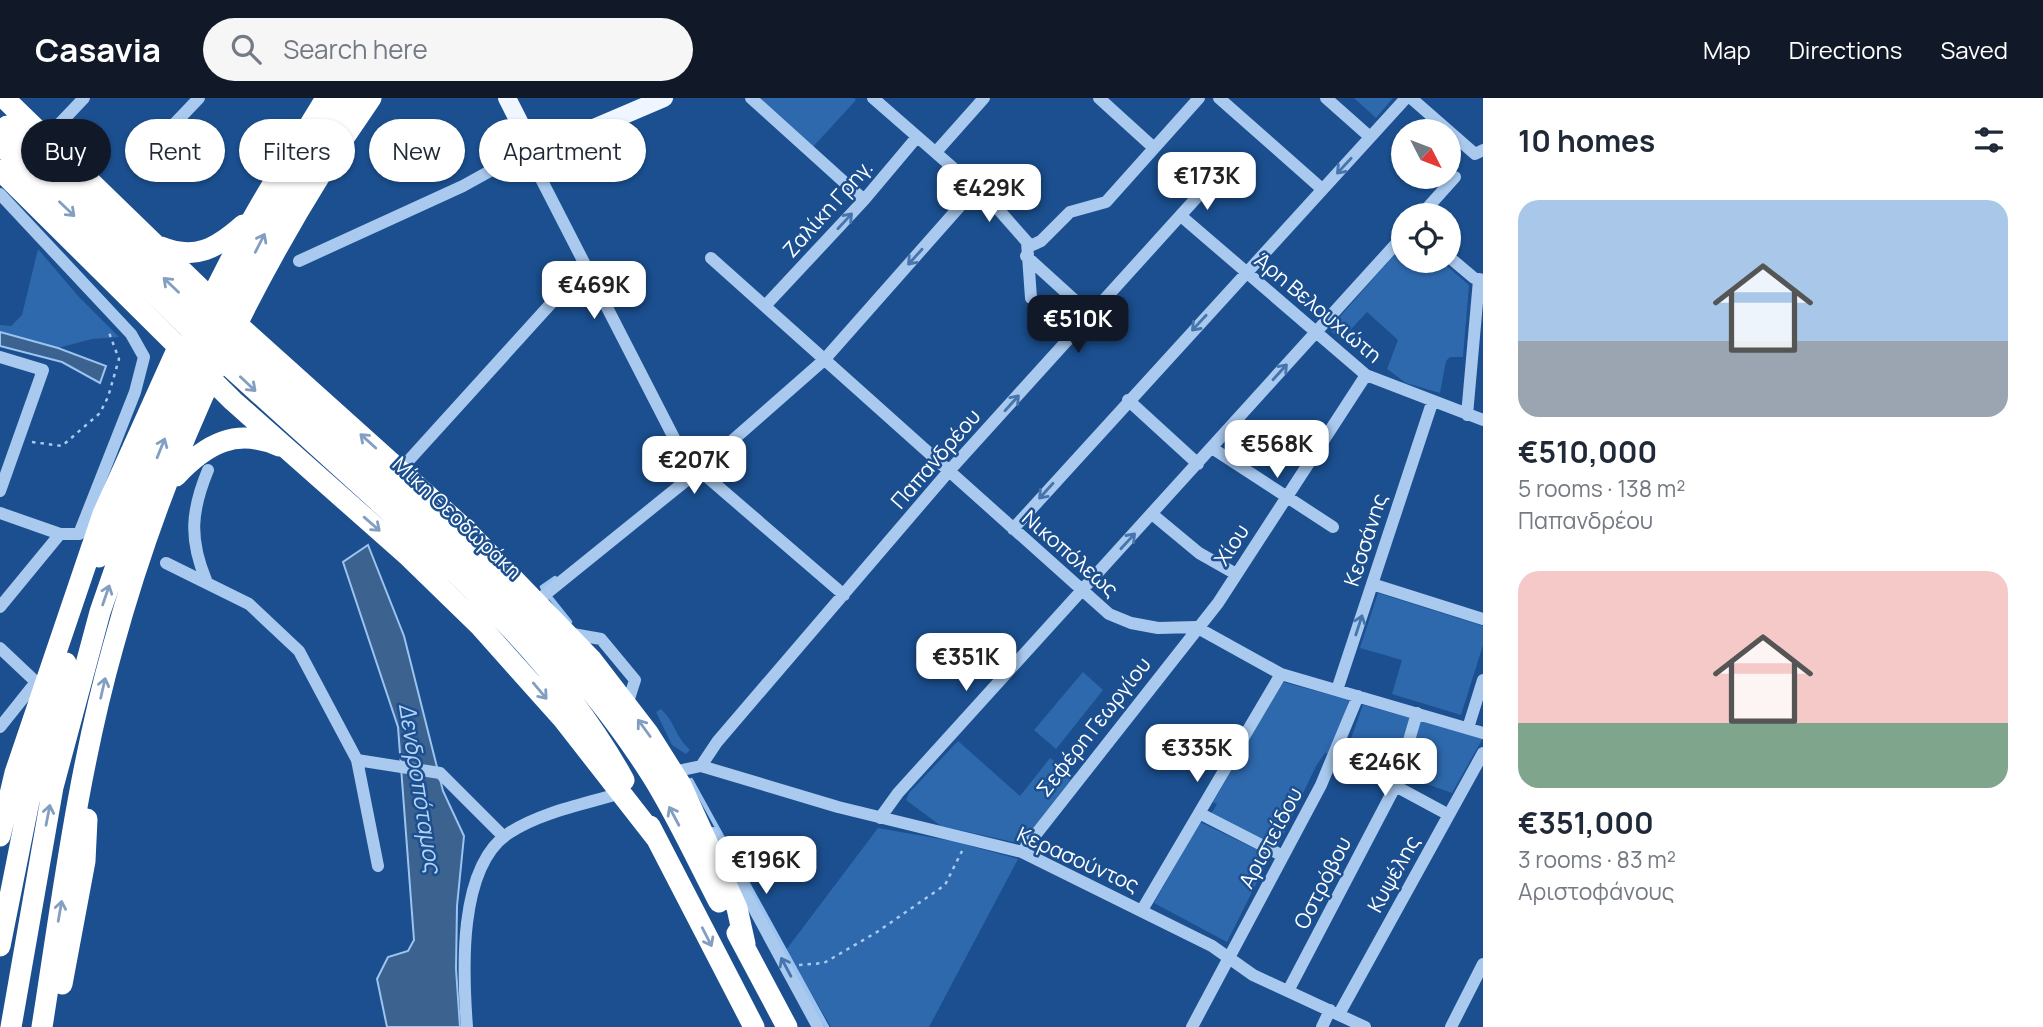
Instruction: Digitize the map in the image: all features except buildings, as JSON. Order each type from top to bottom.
[{"type":"highway","points":[[5,98],[27,119]]},
{"type":"highway","points":[[0,836],[15,773],[117,477],[205,292],[317,98]]},
{"type":"highway","points":[[0,946],[29,801],[56,694],[118,506],[138,455],[247,228],[326,98]]},
{"type":"highway","points":[[11,1027],[30,905],[66,735],[100,612],[135,511],[168,430],[263,236],[287,193],[349,98]]},
{"type":"highway","points":[[42,1027],[87,757],[113,647],[167,485],[238,325],[295,216],[371,98]]},
{"type":"highway","name":"Μίκη Θεοδωράκη","points":[[3,129],[218,356],[390,487],[515,607],[600,703],[652,776],[731,925],[745,944],[787,1027]]},
{"type":"highway","points":[[1,180],[124,293],[212,381],[481,626],[564,719],[656,838]]},
{"type":"highway","points":[[91,182],[238,325],[390,487],[465,529],[567,634],[626,705],[677,779],[737,908],[745,944]]},
{"type":"highway","points":[[156,246],[181,254],[203,252],[220,244],[243,225]]},
{"type":"highway","points":[[124,293],[152,330],[160,346],[163,359],[159,385]]},
{"type":"highway","points":[[167,485],[201,452],[216,442],[236,438],[272,443],[305,464]]},
{"type":"highway","name":"Μίκη Θεοδωράκη","points":[[390,487],[479,595],[552,675],[608,751],[754,1027]]},
{"type":"highway","points":[[54,1027],[85,861],[87,757]]},
{"type":"main road","points":[[507,98],[518,119]]},
{"type":"main road","points":[[615,119],[664,98]]},
{"type":"street","points":[[64,119],[84,98]]},
{"type":"street","points":[[179,119],[199,98]]},
{"type":"street","points":[[751,98],[864,200]]},
{"type":"street","points":[[873,98],[976,188],[1027,242],[1031,298]]},
{"type":"street","points":[[936,152],[984,98]]},
{"type":"street","points":[[1099,98],[1154,148]]},
{"type":"street","points":[[1027,252],[1070,212],[1106,202],[1199,98]]},
{"type":"street","points":[[1219,98],[1322,189]]},
{"type":"street","points":[[1326,98],[1370,137]]},
{"type":"street","points":[[1013,529],[1128,400],[1409,98],[1475,154],[1483,150]]},
{"type":"street","name":"Ζαλίκη Γρηγ.","points":[[765,306],[864,200],[917,137]]},
{"type":"street","points":[[299,261],[479,177]]},
{"type":"street","points":[[0,513],[60,534],[73,536],[83,528],[141,378],[144,353],[1,180]]},
{"type":"street","points":[[543,182],[696,473],[844,595]]},
{"type":"street","name":"Παπανδρέου","points":[[701,766],[717,742],[949,471],[1208,186]]},
{"type":"street","points":[[537,601],[696,473],[824,360],[976,188]]},
{"type":"street","points":[[1432,203],[1444,189]]},
{"type":"street","name":"Άρη Βελουχιώτη","points":[[1181,216],[1366,375],[1483,420]]},
{"type":"street","points":[[880,818],[898,793],[1391,248]]},
{"type":"street","points":[[1027,252],[1091,316]]},
{"type":"street","name":"Νικοπόλεως","points":[[711,258],[1109,614],[1130,623],[1158,628],[1196,627]]},
{"type":"street","points":[[390,487],[585,266]]},
{"type":"street","points":[[1461,266],[1481,280],[1467,415]]},
{"type":"street","points":[[0,357],[43,370],[0,491]]},
{"type":"street","name":"Χίου","points":[[1196,627],[1218,603],[1366,375]]},
{"type":"street","points":[[1128,400],[1198,464]]},
{"type":"street","name":"Κεσσάνης","points":[[1337,690],[1433,403]]},
{"type":"street","points":[[1212,448],[1333,527]]},
{"type":"street","points":[[205,580],[194,551],[195,501],[208,470]]},
{"type":"street","points":[[1152,514],[1199,553],[1236,575]]},
{"type":"street","points":[[0,607],[60,534]]},
{"type":"street","points":[[166,563],[249,604],[299,651],[356,760],[378,866]]},
{"type":"street","points":[[1372,584],[1483,619]]},
{"type":"street","points":[[1196,627],[1281,674],[1483,733]]},
{"type":"street","name":"Σεφέρη Γεωργίου","points":[[1022,852],[1196,627]]},
{"type":"street","points":[[0,648],[35,678],[35,686],[0,727]]},
{"type":"street","points":[[1142,911],[1281,674]]},
{"type":"street","points":[[1468,728],[1483,680]]},
{"type":"street","name":"Αριστείδου","points":[[1192,1027],[1336,754],[1358,696]]},
{"type":"street","name":"Οστρόβου","points":[[1288,991],[1396,785],[1417,713]]},
{"type":"street","name":"Κυψέλης","points":[[1322,1027],[1335,1012],[1483,753]]},
{"type":"street","points":[[1336,754],[1449,815]]},
{"type":"street","points":[[356,760],[440,773],[504,837]]},
{"type":"street","points":[[701,766],[677,779],[708,824],[818,1027]]},
{"type":"street","name":"Κερασούντος","points":[[701,766],[771,789],[1022,852],[1142,911],[1228,957],[1246,971],[1365,1027]]},
{"type":"street","points":[[467,1027],[464,979],[468,918],[481,872],[504,837],[539,819],[621,793]]},
{"type":"street","points":[[1199,813],[1283,856]]},
{"type":"street","points":[[1451,1027],[1483,964]]},
{"type":"path","points":[[19,439],[62,446],[100,413],[108,397],[119,359],[98,300]]},
{"type":"path","points":[[786,966],[824,963],[877,932],[945,885],[968,839]]},
{"type":"shaded area","points":[[757,98],[854,98],[856,100],[812,148]]},
{"type":"shaded area","points":[[1354,98],[1393,98],[1376,118]]},
{"type":"shaded area","points":[[38,249],[79,297],[119,337],[92,339],[58,348],[0,332],[0,325],[11,326],[22,315]]},
{"type":"shaded area","points":[[1391,259],[1391,273],[1455,273],[1469,285],[1463,357],[1450,357],[1446,361],[1440,393],[1406,383],[1387,369],[1398,340],[1367,312],[1341,340],[1329,329]]},
{"type":"shaded area","points":[[1378,593],[1483,626],[1483,645],[1461,715],[1392,694],[1402,660],[1360,648]]},
{"type":"shaded area","points":[[1083,672],[1103,690],[1056,749],[1034,730]]},
{"type":"shaded area","points":[[1283,682],[1349,700],[1331,754],[1325,753],[1316,766],[1277,848],[1211,814],[1217,804],[1213,802]]},
{"type":"shaded area","points":[[1363,705],[1411,718],[1394,766],[1348,747]]},
{"type":"shaded area","points":[[661,709],[690,750],[686,754],[672,745],[656,712]]},
{"type":"shaded area","points":[[1419,719],[1483,738],[1452,793],[1404,776]]},
{"type":"shaded area","points":[[958,741],[1020,796],[1050,758],[1075,776],[1022,844],[941,826],[906,800],[909,793]]},
{"type":"shaded area","points":[[1200,822],[1270,856],[1227,942],[1154,903]]},
{"type":"shaded area","points":[[878,828],[952,841],[1018,859],[929,1027],[831,1027],[786,950]]},
{"type":"water","points":[[0,332],[58,348],[106,366],[100,383],[62,362],[0,346]]},
{"type":"water","name":"Δενδροπόταμος","points":[[368,545],[404,636],[443,791],[464,836],[457,906],[456,969],[460,1027],[387,1027],[377,979],[388,957],[408,951],[414,940],[398,727],[343,562]]},
{"type":"waterway","points":[[558,581],[555,578],[542,587],[570,622]]},
{"type":"waterway","points":[[691,780],[827,1027]]}]
